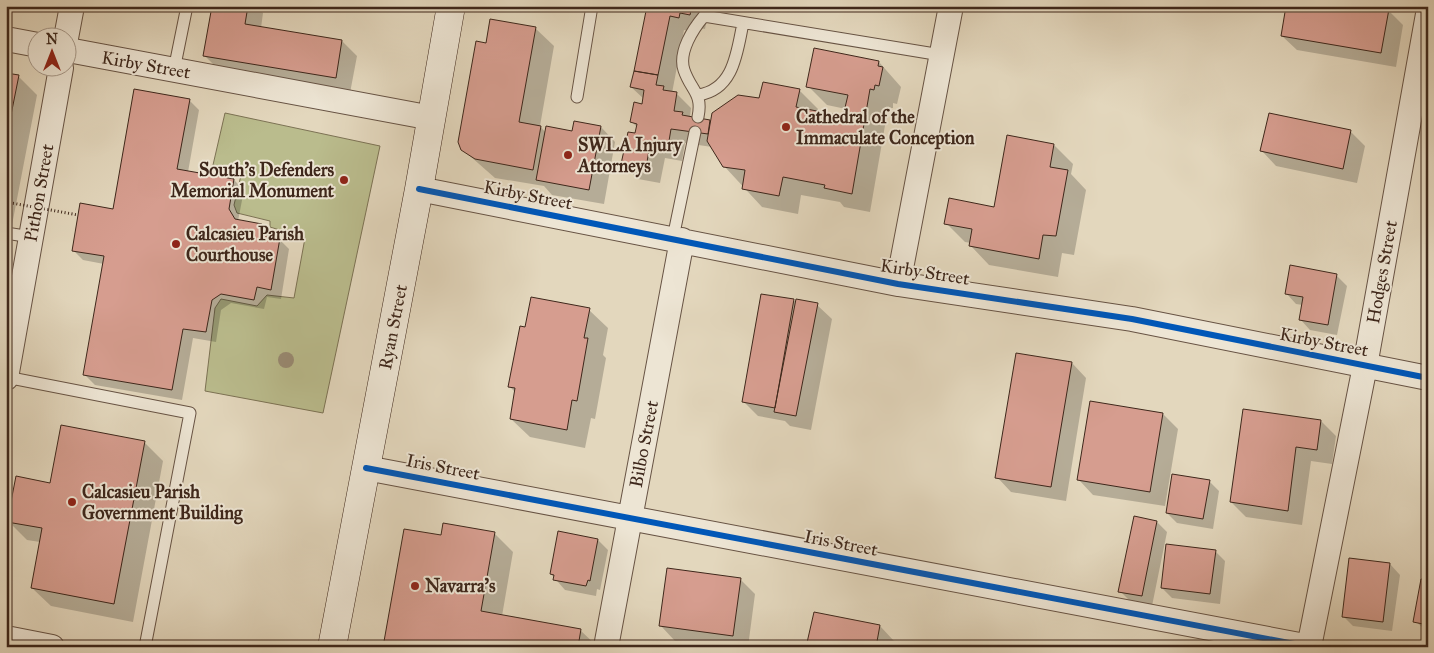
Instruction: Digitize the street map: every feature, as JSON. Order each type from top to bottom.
[{"type":"main road","name":"Ryan Street","points":[[332,647],[419,189],[451,6]]},
{"type":"street","points":[[68,28],[72,6]]},
{"type":"street","points":[[898,284],[951,6]]},
{"type":"street","name":"Hodges Street","points":[[1310,647],[1365,366],[1428,14]]},
{"type":"street","points":[[6,39],[28,43]]},
{"type":"street","name":"Kirby Street","points":[[78,52],[432,118]]},
{"type":"street","name":"Pithon Street","points":[[6,378],[59,78]]},
{"type":"street","name":"Kirby Street","points":[[419,189],[898,284],[1089,312],[1428,378]]},
{"type":"street","name":"Bilbo Street","points":[[606,647],[678,239]]},
{"type":"street","name":"Iris Street","points":[[366,468],[1310,647]]},
{"type":"street","points":[[6,638],[52,647]]},
{"type":"lane","points":[[174,70],[187,6]]},
{"type":"lane","points":[[577,96],[592,6]]},
{"type":"lane","points":[[698,117],[701,104],[698,94],[684,69],[683,58],[692,29],[704,16],[941,55]]},
{"type":"lane","points":[[698,94],[707,93],[721,86],[729,76],[737,56],[743,23]]},
{"type":"lane","points":[[678,239],[695,132]]},
{"type":"lane","points":[[6,233],[31,237]]},
{"type":"lane","points":[[6,378],[190,414],[145,647]]},
{"type":"path","points":[[6,202],[78,215]]},
{"type":"green space","points":[[225,113],[380,146],[323,413],[205,391],[215,308],[221,299],[257,306],[267,295],[294,298],[305,238],[270,227],[270,221],[237,213],[234,205],[242,171],[213,165]]},
{"type":"building","points":[[212,6],[248,6],[245,24],[342,40],[336,78],[203,56]]},
{"type":"building","points":[[647,6],[692,6],[690,15],[680,13],[679,18],[670,16],[658,75],[634,71]]},
{"type":"building","points":[[1286,6],[1371,6],[1389,9],[1381,53],[1281,36]]},
{"type":"building","points":[[490,19],[536,27],[519,122],[541,126],[533,170],[475,159],[461,150],[458,142],[476,41],[486,43]]},
{"type":"building","name":"Cathedral of the Immaculate Conception","points":[[814,48],[879,61],[878,66],[883,67],[879,86],[875,85],[874,90],[870,89],[852,194],[824,188],[825,185],[783,177],[779,196],[742,189],[745,170],[723,167],[707,141],[712,113],[738,95],[759,98],[763,82],[800,89],[796,107],[843,116],[848,95],[806,87]]},
{"type":"building","points":[[634,71],[658,75],[656,85],[664,86],[663,90],[677,92],[674,111],[683,112],[682,115],[710,120],[708,134],[671,129],[668,147],[650,144],[646,168],[621,164],[628,132],[635,133],[637,124],[630,122],[634,102],[642,104],[644,90],[630,87]]},
{"type":"building","points":[[6,73],[19,75],[6,140]]},
{"type":"building","name":"Calcasieu Parish Courthouse","points":[[134,89],[190,99],[177,169],[234,179],[229,209],[235,219],[262,224],[260,235],[280,238],[271,290],[257,287],[254,300],[221,294],[212,300],[206,332],[183,329],[172,390],[83,375],[104,256],[72,251],[80,203],[113,209]]},
{"type":"building","points":[[1269,113],[1351,130],[1343,169],[1260,151]]},
{"type":"building","name":"SWLA Injury Attorneys","points":[[574,121],[601,126],[589,190],[536,180],[546,126],[572,131]]},
{"type":"building","points":[[1007,135],[1054,144],[1050,167],[1068,170],[1056,236],[1043,235],[1039,259],[969,246],[972,229],[944,224],[949,198],[994,207]]},
{"type":"building","points":[[1290,265],[1337,274],[1328,325],[1299,320],[1303,297],[1285,294]]},
{"type":"building","points":[[761,294],[794,299],[775,408],[742,402]]},
{"type":"building","points":[[531,297],[590,308],[584,338],[588,338],[577,401],[572,400],[567,430],[510,419],[515,388],[508,387],[520,326],[525,327]]},
{"type":"building","points":[[796,299],[818,303],[796,416],[774,412]]},
{"type":"building","points":[[1016,353],[1072,362],[1051,487],[995,478]]},
{"type":"building","points":[[1090,401],[1163,413],[1150,492],[1077,480]]},
{"type":"building","points":[[1243,409],[1321,420],[1317,450],[1296,447],[1288,511],[1230,502]]},
{"type":"building","name":"Calcasieu Parish Government Building","points":[[61,425],[145,441],[114,604],[31,588],[42,528],[7,522],[16,476],[50,483]]},
{"type":"building","points":[[1172,474],[1210,480],[1203,519],[1166,513]]},
{"type":"building","points":[[1134,516],[1157,521],[1142,596],[1118,592]]},
{"type":"building","points":[[443,523],[495,532],[481,611],[581,629],[578,647],[383,647],[404,529],[441,535]]},
{"type":"building","points":[[558,531],[598,539],[590,581],[588,580],[586,586],[553,580],[554,575],[550,574]]},
{"type":"building","points":[[1166,544],[1216,550],[1210,594],[1161,588]]},
{"type":"building","points":[[1349,558],[1390,563],[1383,622],[1342,617]]},
{"type":"building","points":[[667,568],[741,578],[733,636],[659,626]]},
{"type":"building","points":[[1421,579],[1428,580],[1428,625],[1413,622]]},
{"type":"building","points":[[814,612],[880,625],[876,647],[806,647]]},
{"type":"cycle path","points":[[419,189],[898,284],[1132,319],[1428,378]]},
{"type":"cycle path","points":[[366,468],[1310,647]]},
{"type":"place","name":"Cathedral of the Immaculate Conception","points":[[786,127]]},
{"type":"place","name":"SWLA Injury Attorneys","points":[[568,155]]},
{"type":"place","name":"South’s Defenders Memorial Monument","points":[[344,180]]},
{"type":"place","name":"Calcasieu Parish Courthouse","points":[[176,244]]},
{"type":"place","name":"Calcasieu Parish Government Building","points":[[72,502]]},
{"type":"place","name":"Navarra's","points":[[415,586]]}]
